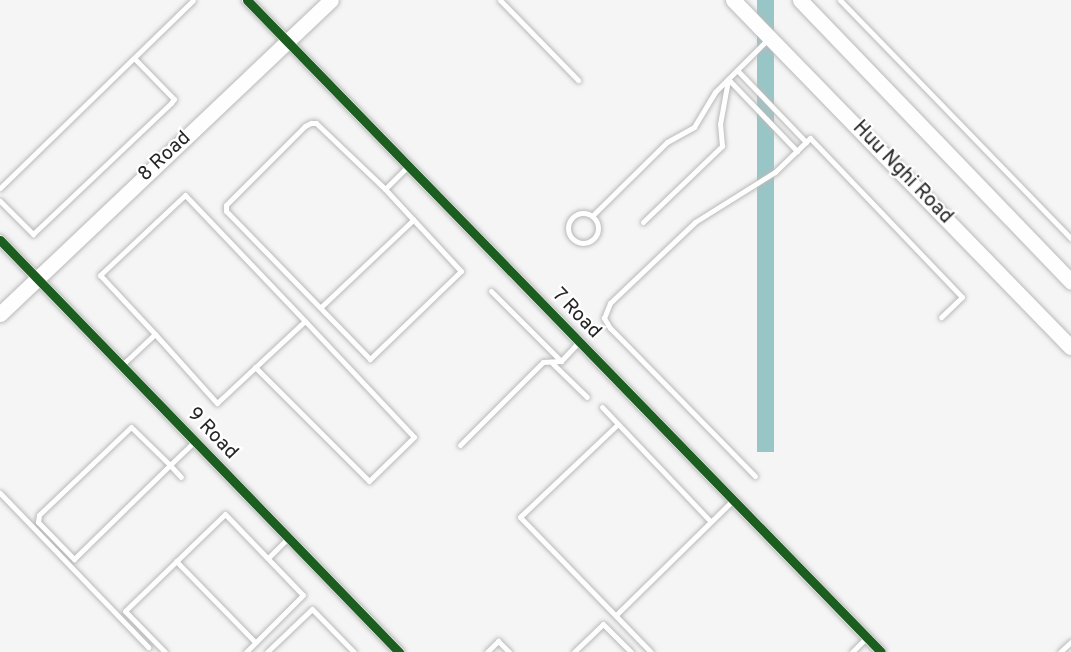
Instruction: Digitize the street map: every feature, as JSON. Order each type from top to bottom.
[{"type":"main road","name":"8 Road","points":[[0,314],[331,0]]},
{"type":"main road","name":"Huu Nghi Road","points":[[733,0],[1071,346]]},
{"type":"main road","points":[[800,0],[1071,282]]},
{"type":"street","name":"7 Road","points":[[247,0],[881,652]]},
{"type":"street","name":"9 Road","points":[[0,240],[393,650]]},
{"type":"lane","points":[[0,188],[193,0]]},
{"type":"lane","points":[[500,0],[578,80]]},
{"type":"lane","points":[[840,0],[1071,238]]},
{"type":"lane","points":[[592,216],[659,149],[694,127],[715,92],[770,38]]},
{"type":"lane","points":[[0,201],[33,234],[171,103],[174,99],[134,58]]},
{"type":"lane","points":[[737,70],[807,142]]},
{"type":"lane","points":[[728,79],[797,151]]},
{"type":"lane","points":[[643,222],[722,146],[720,124],[728,79]]},
{"type":"lane","points":[[316,123],[385,189],[413,220],[461,271],[370,359],[226,211],[226,205],[305,126],[316,123]]},
{"type":"lane","points":[[754,476],[610,328],[604,316],[610,303],[695,222],[776,172],[810,138],[962,297],[941,317]]},
{"type":"lane","points":[[385,189],[408,166]]},
{"type":"lane","points":[[255,367],[369,480],[414,437],[304,321],[184,195],[100,275],[217,403],[255,367],[304,321]]},
{"type":"lane","points":[[578,214],[592,216],[598,230],[594,238],[580,243],[572,238],[568,229],[570,220],[578,214]]},
{"type":"lane","points":[[321,308],[413,220]]},
{"type":"lane","points":[[491,291],[561,361]]},
{"type":"lane","points":[[121,366],[155,334]]},
{"type":"lane","points":[[460,445],[543,362],[561,361],[579,342]]},
{"type":"lane","points":[[551,362],[587,397]]},
{"type":"lane","points":[[602,406],[710,521]]},
{"type":"lane","points":[[618,424],[520,517],[651,652]]},
{"type":"lane","points":[[181,477],[170,465],[131,427],[39,515],[38,522],[74,559],[170,465],[195,441]]},
{"type":"lane","points":[[0,493],[148,647]]},
{"type":"lane","points":[[616,615],[734,499]]},
{"type":"lane","points":[[165,652],[125,611],[225,514],[303,595],[246,652]]},
{"type":"lane","points":[[268,558],[288,538]]},
{"type":"lane","points":[[176,561],[255,642]]},
{"type":"lane","points":[[267,652],[312,609],[354,652]]},
{"type":"lane","points":[[574,652],[603,624],[631,652]]},
{"type":"lane","points":[[852,652],[867,637]]},
{"type":"lane","points":[[487,652],[498,641],[509,652]]},
{"type":"lane","points":[[1060,652],[1071,642]]},
{"type":"water","points":[[757,0],[774,0],[774,452],[757,452]]},
{"type":"cycle path","points":[[247,0],[881,652]]},
{"type":"cycle path","points":[[0,240],[399,652]]}]
